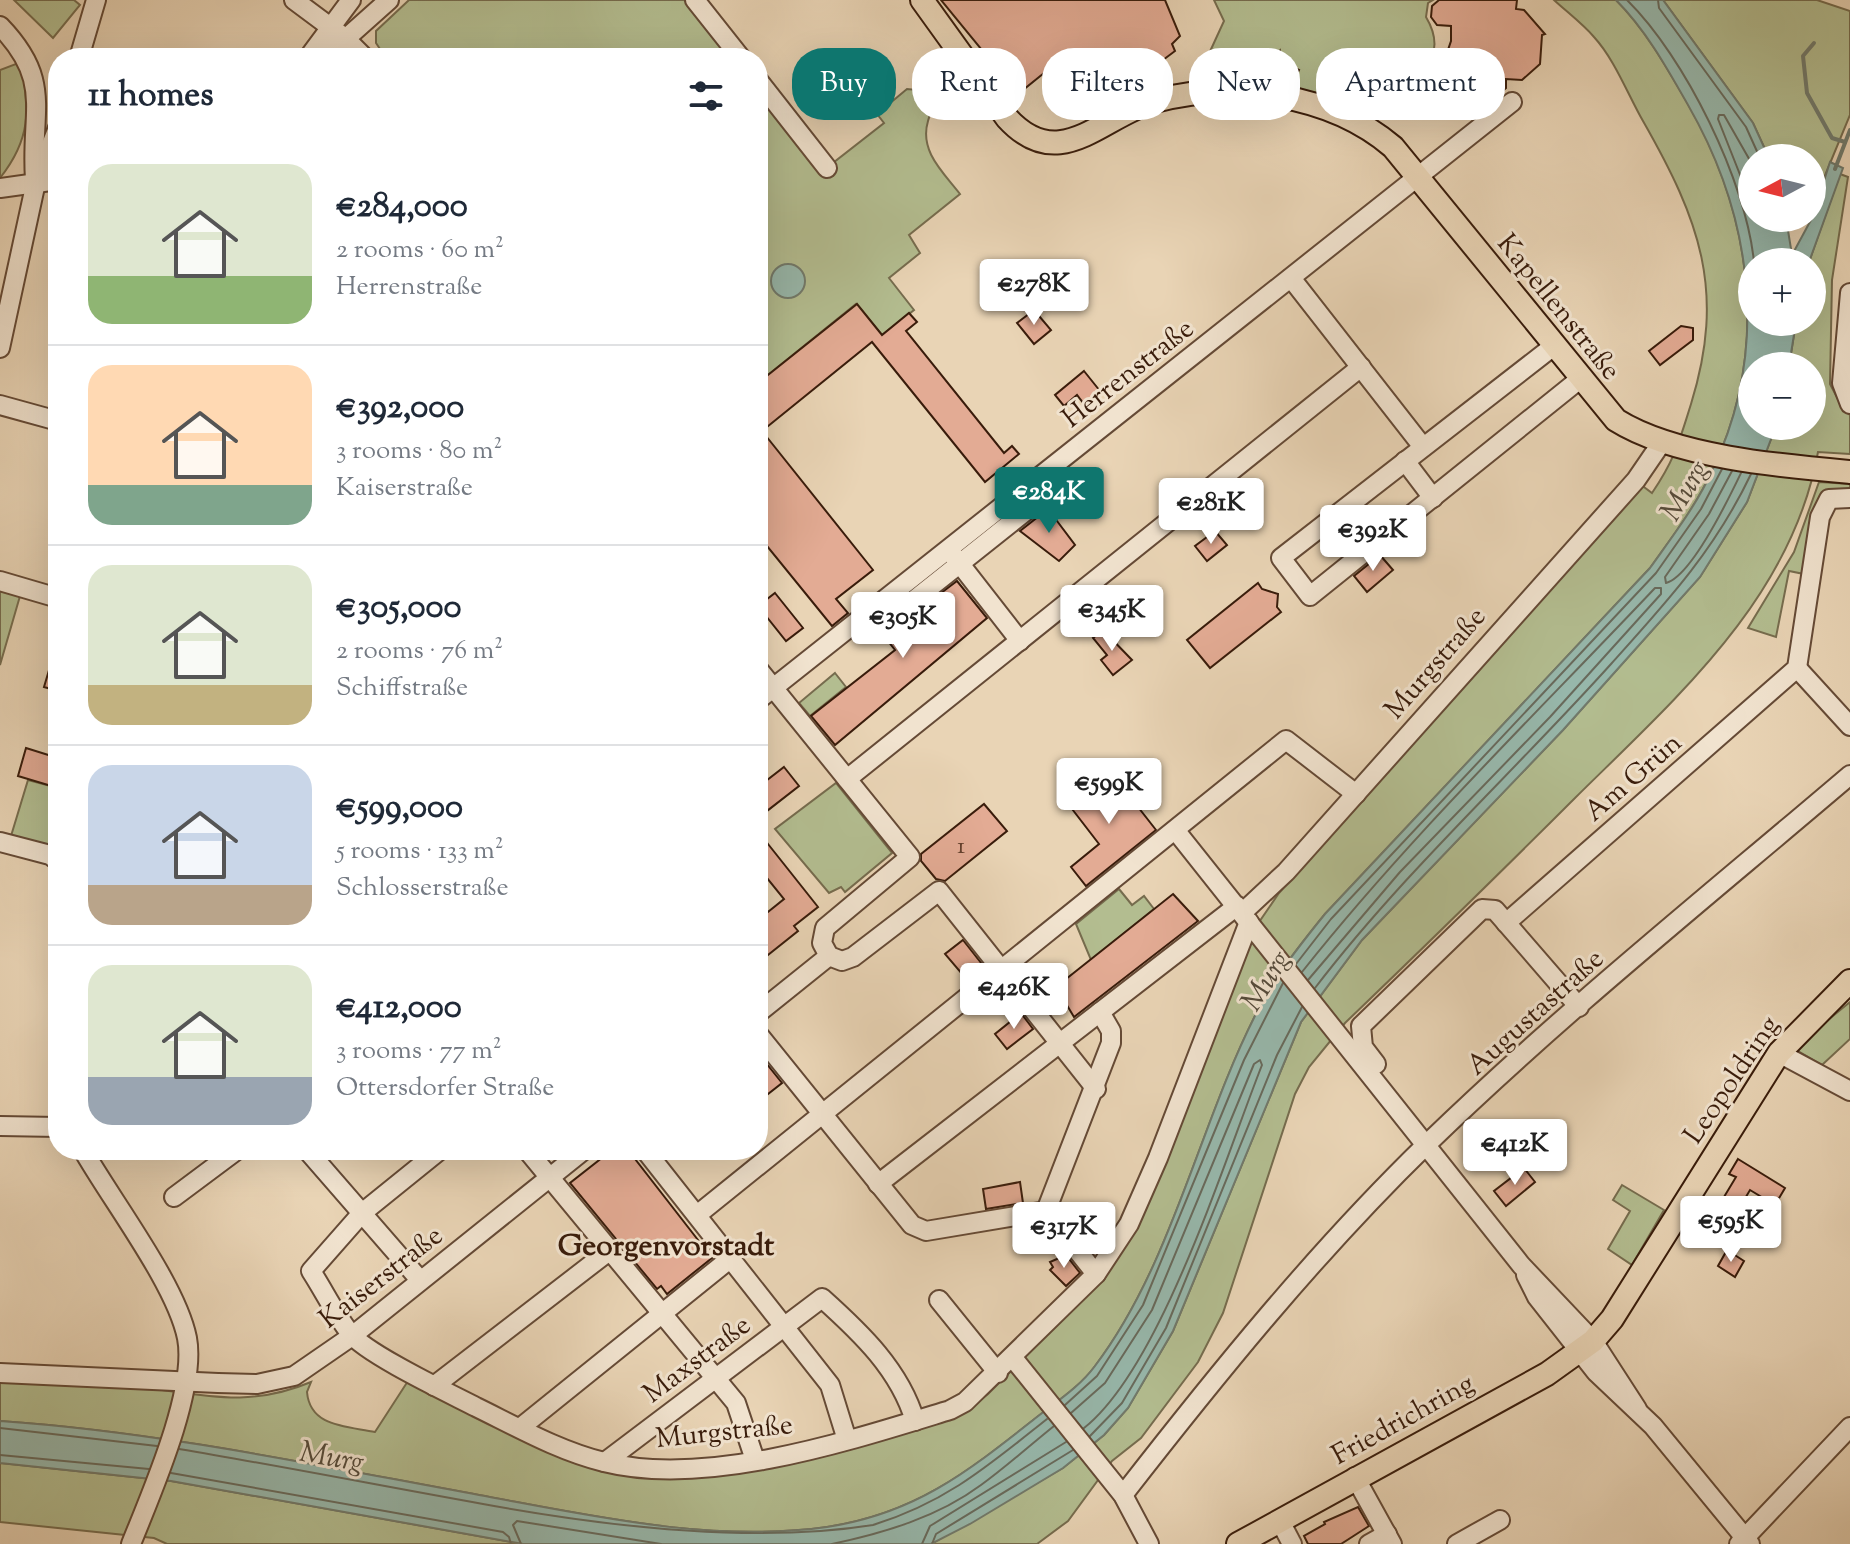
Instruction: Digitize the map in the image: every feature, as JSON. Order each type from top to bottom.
[{"type":"main road","points":[[911,0],[948,48]]},
{"type":"main road","points":[[922,0],[959,48]]},
{"type":"main road","name":"Kapellenstraße","points":[[1012,120],[1023,133],[1049,141],[1076,139],[1143,105],[1208,94],[1275,97],[1307,102],[1362,124],[1393,147],[1616,420],[1670,444],[1813,469],[1850,472]]},
{"type":"main road","name":"Leopoldring","points":[[1587,1347],[1612,1319],[1779,1053],[1850,981]]},
{"type":"main road","name":"Friedrichring","points":[[1238,1544],[1547,1374],[1587,1347]]},
{"type":"street","points":[[82,48],[96,0]]},
{"type":"street","points":[[294,0],[355,48]]},
{"type":"street","points":[[314,48],[351,0]]},
{"type":"street","points":[[334,48],[389,0]]},
{"type":"street","points":[[695,0],[733,48]]},
{"type":"street","points":[[0,26],[20,47],[34,76],[36,182]]},
{"type":"street","points":[[768,93],[827,168]]},
{"type":"street","points":[[1417,176],[1512,102]]},
{"type":"street","points":[[0,348],[36,182],[48,153]]},
{"type":"street","name":"Herrenstraße","points":[[768,692],[1417,176]]},
{"type":"street","points":[[0,188],[48,181]]},
{"type":"street","points":[[1291,278],[1423,447]]},
{"type":"street","points":[[1850,293],[1842,383],[1850,404]]},
{"type":"street","points":[[1555,345],[1281,558],[1310,596],[1580,379]]},
{"type":"street","points":[[847,779],[1361,367]]},
{"type":"street","points":[[0,405],[48,418]]},
{"type":"street","name":"Murgstraße","points":[[352,1336],[434,1386],[520,1428],[605,1462],[678,1468],[755,1460],[847,1440],[915,1421],[965,1402],[1096,1274],[1129,1224],[1250,923],[1286,872],[1670,444]]},
{"type":"street","points":[[1405,461],[1433,498]]},
{"type":"street","points":[[914,600],[1046,495]]},
{"type":"street","points":[[1850,498],[1829,499],[1820,517],[1797,668],[1850,726]]},
{"type":"street","points":[[946,548],[1020,641]]},
{"type":"street","points":[[0,581],[48,595]]},
{"type":"street","name":"Am Grün","points":[[1506,923],[1797,668]]},
{"type":"street","points":[[768,682],[910,857],[825,928],[822,943],[829,956],[842,961],[850,959],[939,891],[1096,1089]]},
{"type":"street","points":[[768,1158],[1286,740],[1356,794]]},
{"type":"street","name":"Augustastraße","points":[[1123,1495],[1272,1311],[1341,1233],[1427,1144],[1579,1007],[1850,775]]},
{"type":"street","points":[[1176,831],[1745,1542],[1850,1427]]},
{"type":"street","points":[[0,842],[48,855]]},
{"type":"street","points":[[1427,1144],[1418,1115],[1363,1047],[1361,1026],[1482,909],[1495,910],[1579,1007]]},
{"type":"street","points":[[878,1184],[1102,1011],[1250,923]]},
{"type":"street","points":[[768,1005],[829,956]]},
{"type":"street","points":[[1046,1211],[1096,1089],[1112,1037],[1102,1011]]},
{"type":"street","points":[[768,1047],[912,1225],[926,1231],[1046,1211]]},
{"type":"street","points":[[1779,1053],[1850,1091]]},
{"type":"street","points":[[0,1126],[48,1127]]},
{"type":"street","points":[[89,1160],[174,1302],[187,1338],[188,1382],[133,1537]]},
{"type":"street","points":[[174,1197],[224,1160]]},
{"type":"street","points":[[316,1160],[420,1280]]},
{"type":"street","points":[[352,1336],[311,1271],[362,1213],[428,1160]]},
{"type":"street","points":[[535,1160],[743,1414],[755,1460]]},
{"type":"street","name":"Kaiserstraße","points":[[0,1373],[257,1384],[294,1376],[352,1336],[571,1160]]},
{"type":"street","points":[[653,1160],[830,1385],[847,1440]]},
{"type":"street","points":[[697,1215],[766,1160]]},
{"type":"street","points":[[1046,1211],[1096,1274]]},
{"type":"street","points":[[434,1386],[609,1251]]},
{"type":"street","points":[[520,1428],[731,1258]]},
{"type":"street","name":"Maxstraße","points":[[605,1462],[822,1298],[882,1359],[907,1392],[915,1421]]},
{"type":"street","points":[[939,1300],[998,1373]]},
{"type":"street","points":[[1013,1358],[1123,1495],[1147,1542]]},
{"type":"street","points":[[1355,1477],[1390,1539],[1369,1544]]},
{"type":"street","points":[[1457,1544],[1500,1520]]},
{"type":"street","points":[[1280,1521],[1292,1544]]},
{"type":"green space","points":[[14,0],[74,0],[80,5],[53,38]]},
{"type":"green space","points":[[409,0],[684,0],[721,48],[379,48],[376,31]]},
{"type":"green space","points":[[1214,0],[1433,0],[1428,3],[1426,17],[1434,48],[1316,48],[1316,97],[1300,94],[1300,48],[1212,48],[1224,21]]},
{"type":"green space","points":[[1554,0],[1616,0],[1655,50],[1688,104],[1710,147],[1727,192],[1740,248],[1738,248],[1738,336],[1747,336],[1745,352],[1738,352],[1738,394],[1730,425],[1699,497],[1650,568],[1325,914],[1281,972],[1237,1054],[1145,1283],[1122,1326],[1095,1366],[1065,1395],[984,1458],[913,1501],[858,1521],[783,1531],[740,1532],[652,1525],[180,1442],[0,1421],[0,1380],[111,1385],[230,1397],[269,1395],[311,1382],[307,1392],[310,1404],[322,1418],[342,1426],[375,1432],[408,1381],[516,1437],[676,1474],[971,1407],[988,1394],[1099,1283],[1125,1246],[1156,1180],[1255,928],[1279,893],[1640,484],[1652,493],[1676,450],[1701,363],[1706,326],[1702,258],[1692,225],[1663,157],[1615,67],[1590,32]]},
{"type":"green space","points":[[1663,0],[1817,0],[1850,11],[1850,115],[1826,173],[1826,144],[1763,144],[1753,123]]},
{"type":"green space","points":[[21,62],[26,123],[18,150],[0,178],[0,70]]},
{"type":"green space","points":[[907,89],[912,90],[912,120],[928,120],[926,132],[930,151],[960,194],[909,235],[920,253],[889,278],[914,310],[882,335],[856,304],[768,375],[768,108],[820,173],[884,123],[882,120],[896,120],[896,98]]},
{"type":"green space","points":[[1840,174],[1848,177],[1832,280],[1830,384],[1850,415],[1850,454],[1818,452],[1804,505],[1783,554],[1756,599],[1725,642],[1652,722],[1345,1023],[1309,1067],[1295,1094],[1223,1313],[1198,1362],[1141,1438],[1112,1461],[1068,1521],[1037,1544],[931,1544],[1063,1468],[1104,1435],[1128,1408],[1173,1331],[1301,1022],[1362,940],[1563,730],[1700,577],[1747,502],[1771,440],[1826,440],[1826,352],[1791,352],[1794,336],[1826,336],[1826,248],[1814,248],[1820,232],[1826,232],[1826,214]]},
{"type":"green space","points":[[1819,482],[1850,484],[1850,492],[1839,490],[1804,574],[1789,571],[1776,637],[1748,628],[1794,552]]},
{"type":"green space","points":[[0,591],[20,596],[0,665]]},
{"type":"green space","points":[[835,673],[846,687],[810,716],[799,703]]},
{"type":"green space","points":[[28,780],[48,785],[48,845],[11,836]]},
{"type":"green space","points":[[836,783],[892,853],[845,892],[841,887],[829,893],[775,829]]},
{"type":"green space","points":[[1119,889],[1132,905],[1144,896],[1154,909],[1091,960],[1076,924]]},
{"type":"green space","points":[[1850,1002],[1850,1039],[1822,1065],[1798,1051],[1801,1042]]},
{"type":"green space","points":[[1622,1185],[1664,1210],[1632,1265],[1608,1249],[1630,1211],[1613,1200]]},
{"type":"green space","points":[[0,1463],[171,1481],[523,1544],[167,1544],[154,1538],[0,1522]]},
{"type":"water","points":[[1616,0],[1663,0],[1753,123],[1763,144],[1738,144],[1738,232],[1788,232],[1791,248],[1740,248],[1727,193],[1710,148],[1672,77]]},
{"type":"water","points":[[1830,162],[1843,168],[1826,215],[1826,174]]},
{"type":"water","points":[[1804,232],[1820,232],[1814,248],[1796,248]]},
{"type":"water","points":[[788,264],[800,269],[805,281],[800,293],[788,298],[776,293],[771,281],[776,269]]},
{"type":"water","points":[[1747,336],[1794,336],[1791,352],[1745,352]]},
{"type":"water","points":[[1738,394],[1738,440],[1771,440],[1747,502],[1700,577],[1563,730],[1362,940],[1301,1022],[1173,1331],[1128,1408],[1104,1435],[1063,1468],[970,1524],[931,1544],[523,1544],[171,1481],[0,1463],[0,1421],[60,1426],[300,1462],[652,1525],[740,1532],[827,1527],[858,1521],[937,1489],[984,1458],[1074,1389],[1095,1366],[1122,1326],[1145,1283],[1237,1054],[1281,972],[1325,914],[1650,568],[1699,497],[1730,425]]},
{"type":"building","points":[[941,0],[1165,0],[1180,36],[1172,44],[1175,51],[1173,52],[1173,48],[1042,48],[1042,75],[1026,88],[1026,48],[980,48]]},
{"type":"building","points":[[1439,0],[1517,0],[1516,9],[1524,10],[1545,34],[1542,35],[1540,64],[1522,80],[1506,79],[1505,89],[1505,48],[1449,48],[1451,26],[1437,25],[1431,17],[1432,6]]},
{"type":"building","points":[[857,304],[882,335],[909,313],[917,322],[906,331],[1004,453],[1012,446],[1019,454],[985,482],[872,342],[768,426],[768,375]]},
{"type":"building","points":[[1034,310],[1051,330],[1034,344],[1017,323]]},
{"type":"building","points":[[1681,326],[1693,328],[1693,340],[1660,365],[1649,351]]},
{"type":"building","points":[[1084,371],[1100,391],[1084,404],[1077,395],[1064,406],[1055,395]]},
{"type":"building","points":[[768,439],[873,570],[836,599],[848,613],[832,626],[768,547]]},
{"type":"building","points":[[1048,509],[1075,545],[1059,561],[1020,531]]},
{"type":"building","points":[[1215,531],[1227,545],[1207,561],[1195,546]]},
{"type":"building","points":[[1380,555],[1393,570],[1367,592],[1354,576]]},
{"type":"building","points":[[957,581],[987,618],[835,745],[811,716],[895,650],[884,636]]},
{"type":"building","points":[[1258,583],[1262,589],[1278,594],[1277,607],[1281,612],[1210,668],[1187,640]]},
{"type":"building","points":[[775,593],[803,628],[786,641],[768,618],[768,598]]},
{"type":"building","points":[[1103,630],[1132,660],[1113,675],[1101,660],[1107,655],[1093,638]]},
{"type":"building","points":[[26,748],[48,755],[48,785],[18,776]]},
{"type":"building","points":[[784,767],[799,786],[768,810],[768,779]]},
{"type":"building","points":[[1106,775],[1113,775],[1156,830],[1086,886],[1071,867],[1099,844],[1069,805]]},
{"type":"building","points":[[984,804],[1007,831],[945,881],[936,879],[921,861],[921,854]]},
{"type":"building","points":[[768,844],[818,907],[794,926],[798,931],[768,955],[768,912],[784,899],[768,879]]},
{"type":"building","points":[[1173,894],[1198,921],[1074,1017],[1056,987]]},
{"type":"building","points":[[963,940],[985,968],[968,981],[945,954]]},
{"type":"building","points":[[1021,1013],[1033,1029],[1007,1049],[995,1034]]},
{"type":"building","points":[[768,1066],[782,1083],[768,1094]]},
{"type":"building","points":[[1738,1159],[1785,1188],[1775,1205],[1750,1190],[1734,1217],[1738,1220],[1730,1234],[1703,1217],[1711,1203],[1718,1207],[1736,1177],[1729,1174]]},
{"type":"building","points":[[599,1160],[636,1160],[712,1258],[667,1294],[661,1286],[657,1289],[570,1183]]},
{"type":"building","points":[[1524,1168],[1535,1182],[1506,1206],[1494,1191]]},
{"type":"building","points":[[1020,1182],[1023,1203],[986,1209],[983,1189]]},
{"type":"building","points":[[1727,1250],[1744,1261],[1735,1277],[1718,1266]]},
{"type":"building","points":[[1066,1255],[1080,1273],[1066,1286],[1050,1270],[1053,1267],[1050,1262]]},
{"type":"building","points":[[1358,1507],[1369,1526],[1341,1544],[1308,1544],[1304,1536],[1324,1522]]},
{"type":"waterway","points":[[1814,43],[1803,56],[1807,93],[1832,138],[1845,142]]},
{"type":"waterway","points":[[1835,169],[1850,130]]},
{"type":"district","name":"Georgenvorstadt","points":[[666,1245]]},
{"type":"water label","name":"Murg","points":[[1684,490]]},
{"type":"water label","name":"Murg","points":[[1265,980]]},
{"type":"water label","name":"Murg","points":[[332,1456]]}]
